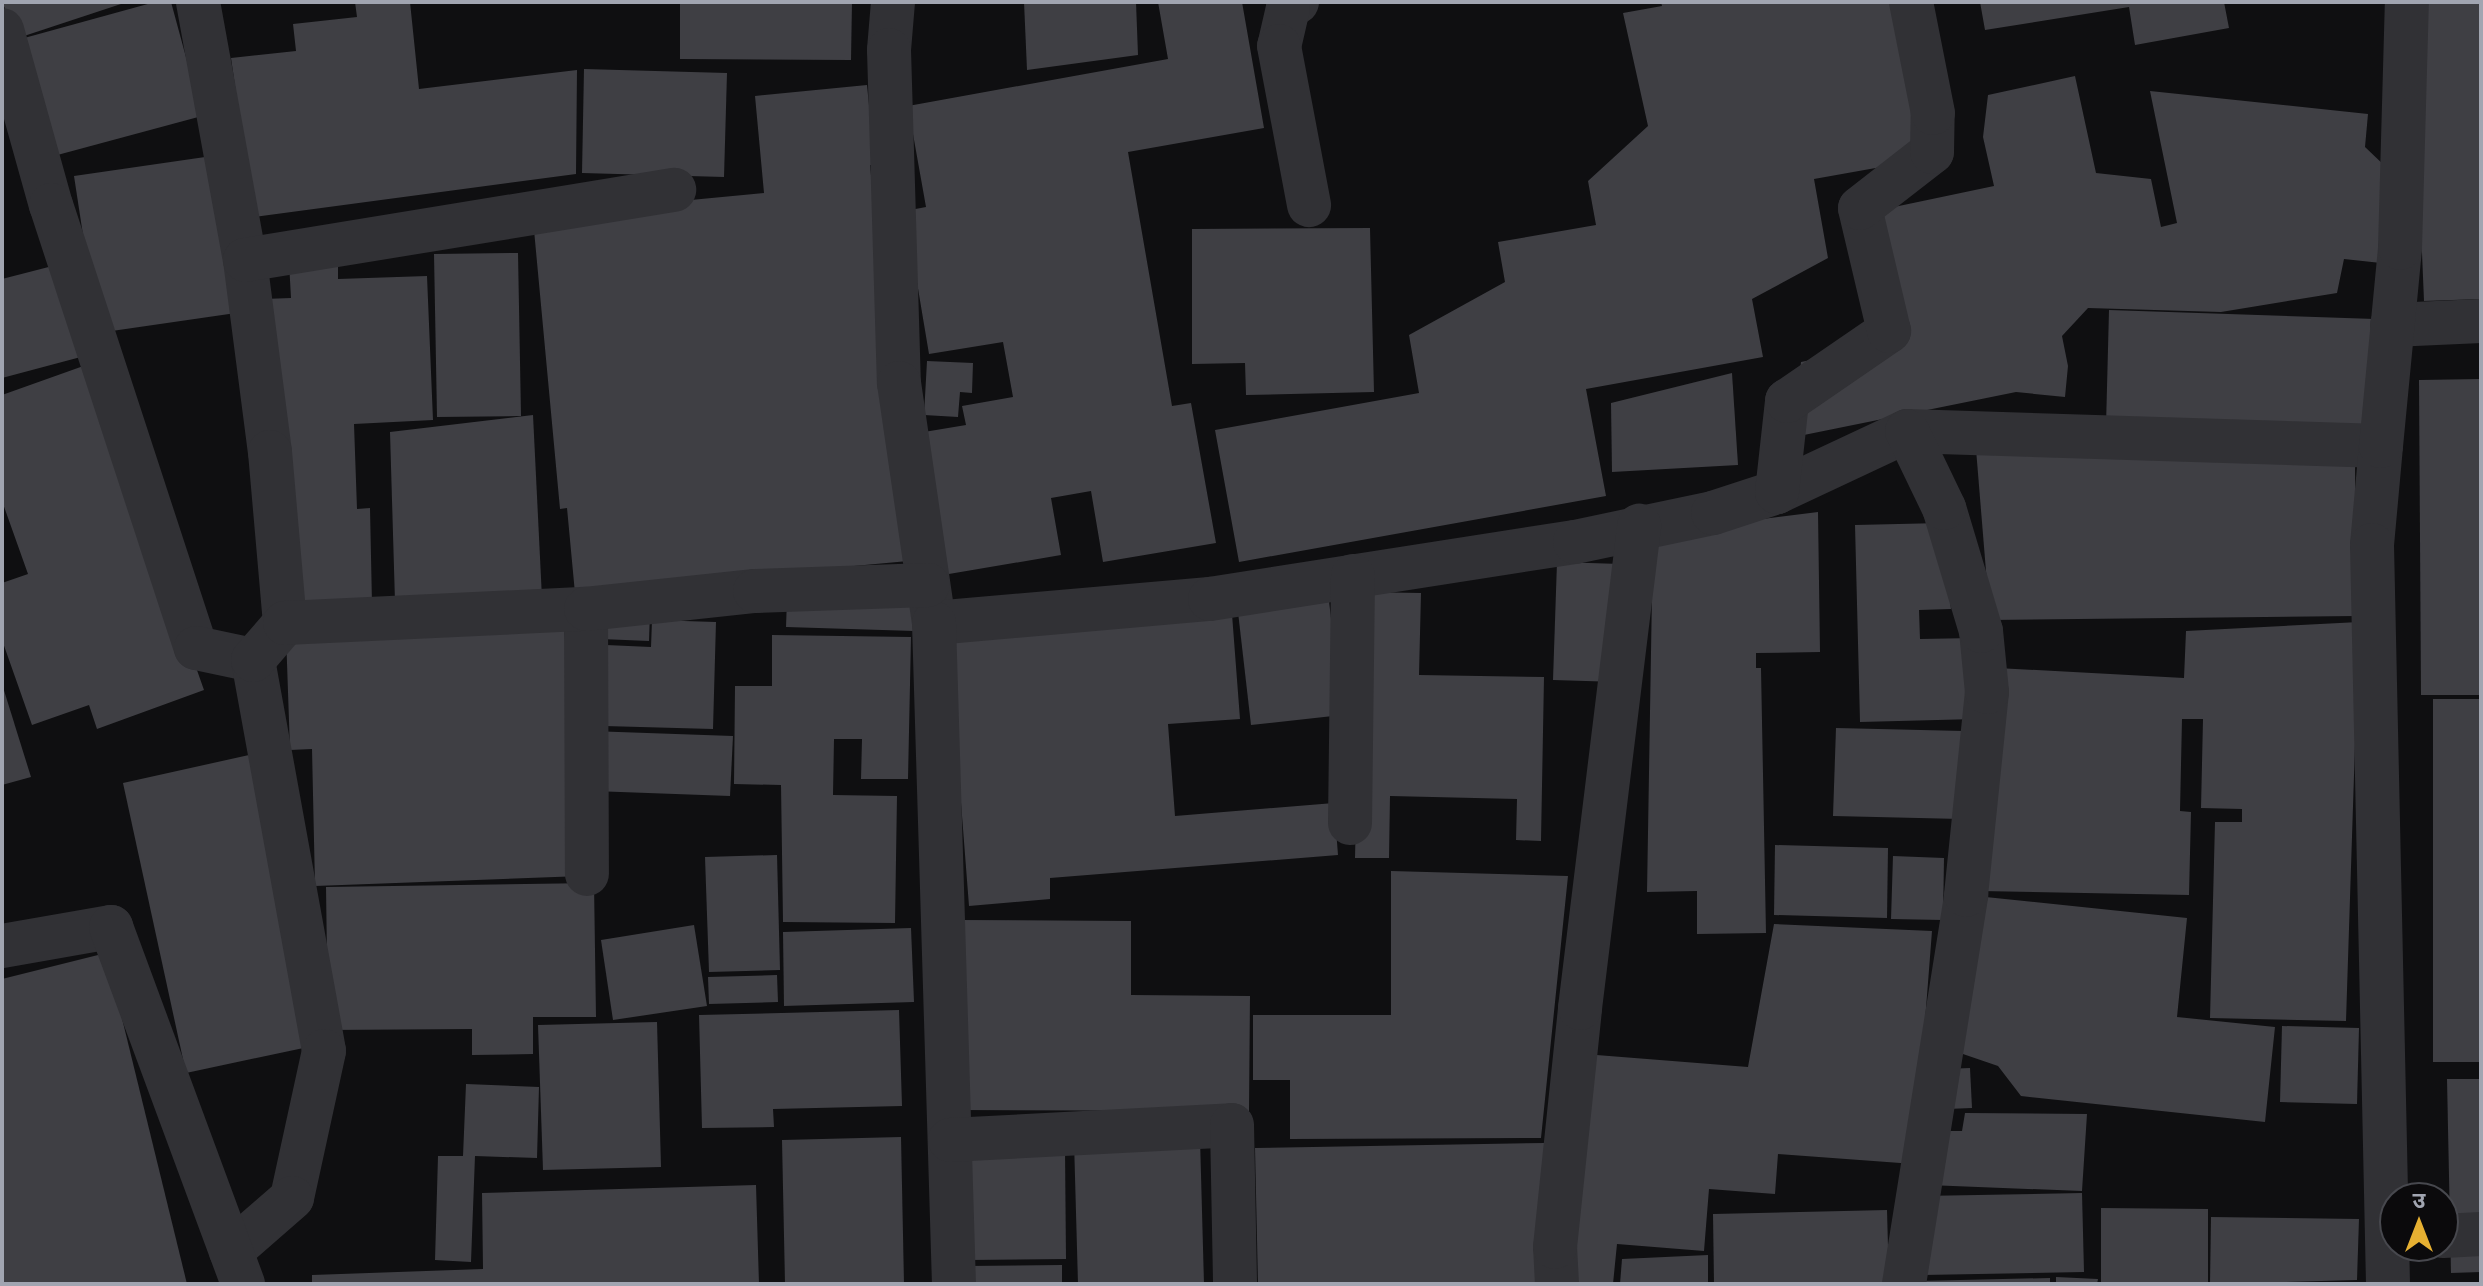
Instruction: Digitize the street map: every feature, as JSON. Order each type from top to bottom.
[{"type":"street","points":[[198,2],[245,260],[270,452],[285,623],[253,660]]},
{"type":"street","points":[[893,2],[889,50],[899,383],[931,604],[954,1284]]},
{"type":"street","points":[[1297,2],[1288,8],[1279,46],[1309,205]]},
{"type":"street","points":[[1777,492],[1787,401],[1889,331],[1860,208],[1932,152],[1933,113],[1911,2]]},
{"type":"street","points":[[2390,1182],[2372,545],[2392,325],[2407,2]]},
{"type":"street","points":[[2,30],[51,205],[196,648],[253,660]]},
{"type":"street","points":[[245,260],[674,190]]},
{"type":"street","points":[[2392,325],[2481,321]]},
{"type":"street","points":[[285,623],[586,609],[755,591],[931,604],[1210,599],[1713,513],[1777,492],[1907,431],[2381,446]]},
{"type":"street","points":[[1904,1284],[1966,895],[1987,692],[1981,631],[1944,508],[1907,431]]},
{"type":"street","points":[[1557,1284],[1555,1247],[1580,1008],[1639,526]]},
{"type":"street","points":[[1350,823],[1353,576]]},
{"type":"street","points":[[586,609],[587,874]]},
{"type":"street","points":[[237,1268],[292,1198],[324,1051],[253,660]]},
{"type":"street","points":[[2,946],[111,927],[237,1268]]},
{"type":"street","points":[[950,1140],[1232,1125],[1235,1284]]},
{"type":"street","points":[[2459,1235],[2481,1234]]},
{"type":"street","points":[[2388,1284],[2390,1262]]},
{"type":"building","points":[[2,2],[124,2],[124,3],[18,38]]},
{"type":"building","points":[[155,2],[171,2],[202,116],[50,157],[17,40]]},
{"type":"building","points":[[355,2],[410,2],[419,89],[577,70],[576,174],[254,217],[231,58],[296,51],[293,24],[357,17]]},
{"type":"building","points":[[680,2],[852,2],[851,60],[680,59]]},
{"type":"building","points":[[1024,2],[1136,2],[1138,55],[1027,70]]},
{"type":"building","points":[[1158,2],[1242,2],[1264,128],[1128,152],[1172,406],[1191,403],[1216,543],[1103,562],[1091,491],[1051,498],[1061,555],[943,575],[918,433],[966,425],[962,406],[1013,397],[1003,342],[929,354],[905,211],[926,207],[908,106],[1168,59]]},
{"type":"building","points":[[1661,2],[1897,2],[1926,159],[1814,179],[1828,258],[1752,299],[1763,357],[1586,389],[1606,496],[1239,562],[1215,430],[1419,393],[1409,335],[1505,282],[1498,242],[1596,225],[1588,181],[1648,126],[1623,13],[1662,6]]},
{"type":"building","points":[[1980,2],[2224,2],[2229,28],[2135,45],[2129,7],[1985,30]]},
{"type":"building","points":[[2421,2],[2481,2],[2481,299],[2424,301],[2416,109]]},
{"type":"building","points":[[584,69],[727,73],[724,177],[582,173]]},
{"type":"building","points":[[2075,76],[2096,173],[2151,179],[2161,227],[2177,223],[2150,91],[2368,114],[2365,147],[2386,167],[2381,263],[2344,259],[2337,293],[2221,312],[2088,308],[2062,336],[2068,366],[2065,397],[2016,392],[1794,437],[1801,362],[1875,347],[1875,211],[1994,186],[1983,137],[1988,95]]},
{"type":"building","points":[[867,85],[875,165],[870,165],[908,561],[682,582],[576,604],[567,508],[560,509],[534,230],[586,210],[764,193],[755,96]]},
{"type":"building","points":[[212,156],[236,313],[98,333],[74,176]]},
{"type":"building","points":[[1370,228],[1374,392],[1246,395],[1245,363],[1192,364],[1192,229]]},
{"type":"building","points":[[518,253],[521,416],[437,417],[434,254]]},
{"type":"building","points":[[338,260],[338,279],[427,276],[433,420],[354,424],[357,509],[370,508],[372,604],[296,610],[264,299],[291,298],[289,262]]},
{"type":"building","points":[[68,262],[92,354],[2,378],[2,279]]},
{"type":"building","points":[[2109,310],[2375,319],[2371,434],[2106,426]]},
{"type":"building","points":[[927,361],[973,363],[972,393],[960,392],[958,417],[924,415]]},
{"type":"building","points":[[89,364],[204,690],[97,729],[89,705],[32,725],[2,640],[2,583],[28,574],[2,501],[2,395]]},
{"type":"building","points":[[1732,373],[1738,465],[1612,472],[1611,403]]},
{"type":"building","points":[[2481,379],[2481,695],[2421,695],[2419,380]]},
{"type":"building","points":[[533,415],[542,598],[395,602],[390,432]]},
{"type":"building","points":[[1976,449],[2355,461],[2356,616],[1990,620]]},
{"type":"building","points":[[1818,512],[1820,652],[1756,653],[1756,668],[1761,668],[1766,933],[1697,934],[1697,891],[1647,892],[1653,533]]},
{"type":"building","points":[[1942,523],[1951,609],[1919,610],[1920,639],[1974,638],[1976,719],[1860,722],[1855,525]]},
{"type":"building","points":[[1557,562],[1621,564],[1618,682],[1553,680]]},
{"type":"building","points":[[1361,592],[1421,593],[1419,675],[1544,677],[1541,841],[1516,840],[1517,799],[1390,796],[1389,858],[1355,858]]},
{"type":"building","points":[[787,599],[916,604],[914,631],[786,627]]},
{"type":"building","points":[[1329,601],[1342,715],[1251,725],[1238,612]]},
{"type":"building","points":[[602,610],[650,612],[649,641],[601,639]]},
{"type":"building","points":[[1232,614],[1240,719],[1168,724],[1175,816],[1334,803],[1338,855],[1050,878],[1050,899],[969,906],[948,635]]},
{"type":"building","points":[[652,620],[716,622],[713,729],[604,726],[606,645],[651,647]]},
{"type":"building","points":[[2359,622],[2346,1021],[2210,1018],[2215,822],[2242,822],[2242,809],[2201,808],[2203,719],[2182,719],[2180,811],[2191,812],[2189,895],[1980,891],[1997,668],[2184,678],[2186,631]]},
{"type":"building","points":[[564,626],[582,876],[315,886],[312,749],[290,750],[286,634]]},
{"type":"building","points":[[772,635],[911,637],[908,779],[861,779],[862,739],[834,739],[833,795],[897,796],[895,923],[783,922],[781,785],[734,784],[735,686],[772,686]]},
{"type":"building","points":[[2,684],[31,777],[2,785]]},
{"type":"building","points":[[2433,699],[2481,699],[2481,1062],[2433,1062]]},
{"type":"building","points":[[1836,728],[1964,731],[1961,819],[1833,816]]},
{"type":"building","points":[[590,731],[733,736],[730,796],[593,791]]},
{"type":"building","points":[[249,755],[313,1046],[186,1073],[123,783]]},
{"type":"building","points":[[1775,845],[1888,848],[1887,918],[1774,915]]},
{"type":"building","points":[[777,855],[780,970],[709,972],[705,857]]},
{"type":"building","points":[[1893,856],[1944,858],[1943,920],[1891,919]]},
{"type":"building","points":[[1391,871],[1568,876],[1541,1138],[1290,1139],[1290,1080],[1253,1080],[1253,1015],[1391,1015]]},
{"type":"building","points":[[594,883],[596,1017],[533,1017],[533,1054],[472,1055],[472,1029],[328,1030],[326,887]]},
{"type":"building","points":[[1976,896],[2187,918],[2177,1017],[2275,1027],[2265,1122],[2021,1096],[1998,1066],[1960,1053]]},
{"type":"building","points":[[957,920],[1131,921],[1131,995],[1250,996],[1249,1111],[956,1110]]},
{"type":"building","points":[[1774,924],[1932,931],[1914,1164],[1778,1154],[1775,1194],[1709,1189],[1704,1251],[1617,1244],[1613,1284],[1570,1284],[1584,1054],[1748,1067]]},
{"type":"building","points":[[694,925],[707,1006],[613,1020],[601,940]]},
{"type":"building","points":[[911,928],[914,1002],[784,1006],[783,932]]},
{"type":"building","points":[[106,953],[187,1284],[2,1284],[2,979]]},
{"type":"building","points":[[777,975],[778,1002],[709,1004],[708,977]]},
{"type":"building","points":[[899,1010],[902,1106],[773,1109],[774,1127],[702,1128],[699,1015]]},
{"type":"building","points":[[657,1022],[661,1167],[543,1170],[538,1025]]},
{"type":"building","points":[[2282,1026],[2359,1028],[2357,1104],[2280,1102]]},
{"type":"building","points":[[1970,1068],[1972,1108],[1947,1109],[1945,1069]]},
{"type":"building","points":[[2447,1079],[2481,1079],[2481,1272],[2451,1273],[2451,1262],[2459,1262],[2459,1182],[2449,1182]]},
{"type":"building","points":[[466,1084],[539,1087],[537,1158],[475,1156],[471,1262],[435,1260],[438,1156],[463,1156]]},
{"type":"building","points":[[1965,1113],[2087,1114],[2082,1191],[1928,1185],[1929,1131],[1962,1131]]},
{"type":"building","points":[[901,1137],[904,1284],[785,1284],[782,1140]]},
{"type":"building","points":[[1200,1138],[1204,1284],[1078,1284],[1074,1141]]},
{"type":"building","points":[[1545,1143],[1547,1284],[1258,1284],[1255,1148]]},
{"type":"building","points":[[1065,1150],[1066,1259],[969,1260],[967,1151]]},
{"type":"building","points":[[756,1185],[759,1284],[312,1284],[312,1275],[483,1269],[482,1193]]},
{"type":"building","points":[[2082,1193],[2084,1272],[1923,1275],[1921,1196]]},
{"type":"building","points":[[2101,1208],[2208,1209],[2208,1284],[2101,1284]]},
{"type":"building","points":[[1887,1210],[1889,1283],[1714,1284],[1713,1214]]},
{"type":"building","points":[[2211,1217],[2359,1219],[2357,1280],[2210,1284]]},
{"type":"building","points":[[1708,1255],[1708,1284],[1620,1284],[1622,1259]]},
{"type":"building","points":[[1062,1265],[1062,1284],[966,1284],[966,1266]]},
{"type":"building","points":[[2056,1277],[2098,1279],[2097,1284],[2056,1284]]},
{"type":"building","points":[[2050,1278],[2050,1284],[1918,1284],[1918,1281]]}]
